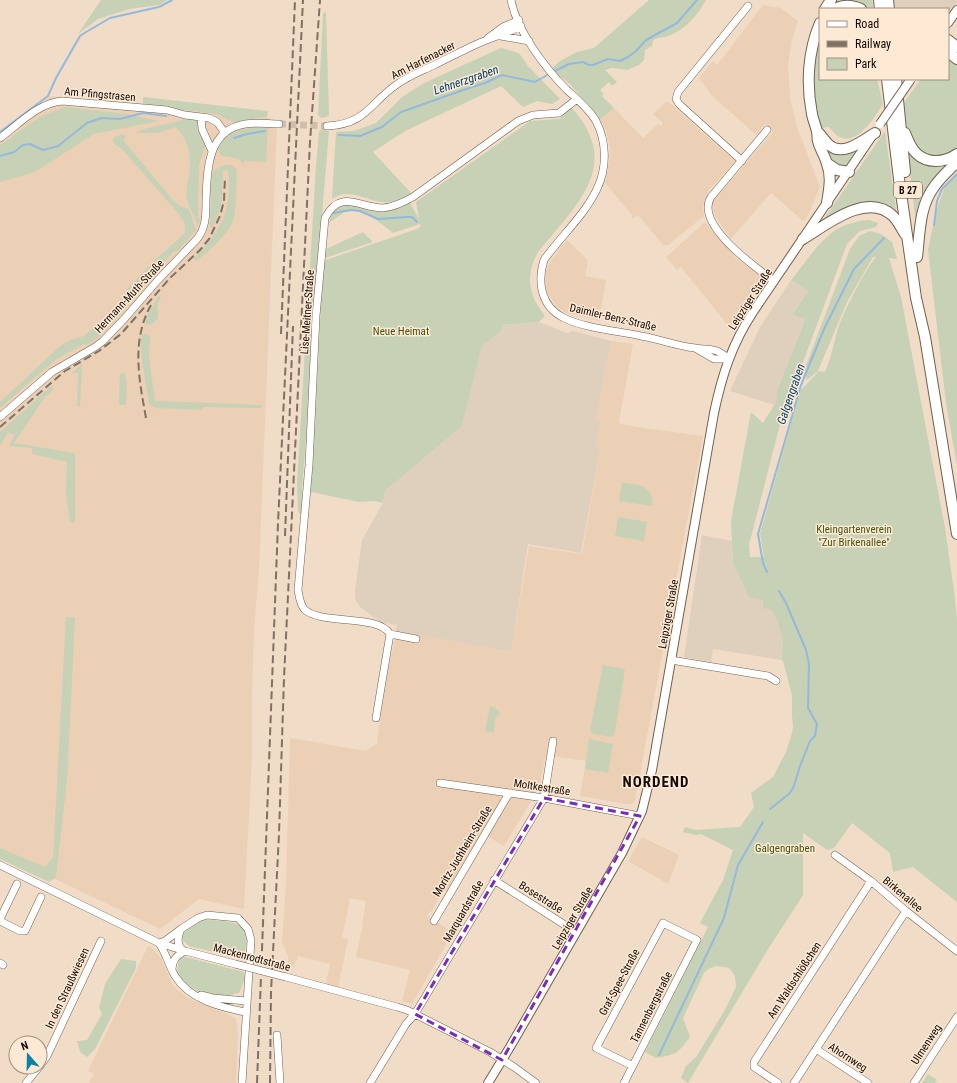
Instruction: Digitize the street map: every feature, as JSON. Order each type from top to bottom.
[{"type":"highway","points":[[838,8],[845,6],[858,8]]},
{"type":"highway","points":[[819,25],[813,40],[809,67],[810,99],[831,180],[827,203]]},
{"type":"highway","points":[[949,41],[957,47]]},
{"type":"highway","name":"B 27","points":[[887,80],[916,298],[925,336],[957,534]]},
{"type":"highway","name":"B 27","points":[[896,80],[904,165],[923,297],[925,336]]},
{"type":"highway","points":[[901,124],[916,153],[924,158],[934,162],[944,161],[957,154]]},
{"type":"highway","points":[[819,134],[832,146],[838,149],[844,149],[850,148],[878,128]]},
{"type":"highway","points":[[917,256],[923,209],[928,197],[934,186],[957,162]]},
{"type":"highway","points":[[828,164],[837,170],[849,172]]},
{"type":"highway","points":[[803,239],[849,212],[871,206],[892,215],[908,239]]},
{"type":"main road","points":[[949,22],[957,10]]},
{"type":"main road","name":"Leipziger Straße","points":[[488,1083],[622,853],[645,803],[714,413],[723,373],[736,342],[746,322],[910,80]]},
{"type":"street","name":"Daimler-Benz-Straße","points":[[511,0],[528,41],[559,82],[577,99],[595,121],[602,137],[604,157],[602,175],[597,189],[587,206],[544,260],[540,280],[543,296],[552,309],[563,318],[597,327],[695,348],[714,359],[729,359]]},
{"type":"street","points":[[742,161],[679,104],[676,99],[678,92],[748,6]]},
{"type":"street","name":"Am Harfenacker","points":[[330,125],[352,122],[360,117],[397,84],[485,41],[501,36],[520,23]]},
{"type":"street","name":"Am Harfenacker","points":[[485,41],[503,27],[520,23]]},
{"type":"street","name":"Am Harfenacker","points":[[501,36],[528,41]]},
{"type":"street","name":"Lise-Meitner-Straße","points":[[390,633],[383,628],[363,622],[314,615],[305,610],[299,599],[298,580],[313,411],[316,316],[325,218],[330,209],[341,202],[349,201],[370,207],[384,208],[400,204],[413,197],[518,121],[532,115],[559,113],[577,99]]},
{"type":"street","name":"Am Pfingstrasen","points":[[0,138],[40,108],[52,102],[62,101],[167,110],[201,117]]},
{"type":"street","points":[[212,151],[202,129],[201,117],[209,118],[217,122],[225,133]]},
{"type":"street","name":"Hermann-Muth-Straße","points":[[0,417],[52,372],[103,341],[202,233],[205,223],[207,170],[212,151],[217,141],[225,133],[236,126],[245,124],[279,124]]},
{"type":"street","points":[[767,130],[708,202],[709,216],[712,223],[738,254],[774,281]]},
{"type":"street","points":[[376,718],[390,633],[416,639]]},
{"type":"street","name":"Leipziger Straße","points":[[671,660],[768,676],[776,681]]},
{"type":"street","name":"Marquardstraße","points":[[370,1083],[408,1022],[415,1014],[544,798],[553,741]]},
{"type":"street","name":"Moltkestraße","points":[[440,783],[544,798],[640,816]]},
{"type":"street","name":"Moritz-Juchheim-Straße","points":[[434,921],[508,795],[511,793]]},
{"type":"street","name":"Birkenallee","points":[[835,855],[871,881],[957,951]]},
{"type":"street","name":"Mackenrodtstraße","points":[[0,865],[159,943],[183,951],[397,1007],[415,1014],[490,1052],[536,1083]]},
{"type":"street","name":"Bosestraße","points":[[494,880],[576,932]]},
{"type":"street","name":"Am Waldschlößchen","points":[[778,1083],[754,1067],[754,1062],[871,881]]},
{"type":"street","points":[[17,884],[0,920],[20,931],[26,931],[41,897]]},
{"type":"street","points":[[794,1083],[906,911]]},
{"type":"street","points":[[242,1083],[245,1012],[251,940],[248,929],[238,918],[207,915],[198,918],[180,928],[165,941],[159,943],[182,987],[203,1000],[245,1012]]},
{"type":"street","name":"Graf-Spee-Straße","points":[[632,1066],[596,1048],[663,923],[696,940]]},
{"type":"street","points":[[172,969],[173,961],[183,951],[179,947],[178,939],[180,928]]},
{"type":"street","name":"Tannenbergstraße","points":[[624,1083],[696,940]]},
{"type":"street","name":"In den Straußwiesen","points":[[48,1054],[101,941]]},
{"type":"street","points":[[191,992],[214,998],[246,1002]]},
{"type":"street","name":"Ulmenweg","points":[[914,1083],[957,1017]]},
{"type":"street","points":[[277,1036],[280,1083]]},
{"type":"street","name":"Ahornweg","points":[[816,1049],[868,1083]]},
{"type":"street","name":"In den Straußwiesen","points":[[26,1083],[33,1075]]},
{"type":"highlighted area","points":[[544,798],[640,816],[502,1060],[415,1014]]},
{"type":"shaded area","points":[[894,0],[957,0],[949,14],[949,8],[895,8]]},
{"type":"shaded area","points":[[763,5],[781,8],[798,21],[792,39],[788,66],[790,97],[797,127],[820,187],[807,217],[803,221],[771,193],[731,239],[714,214],[712,206],[713,201],[773,132],[765,124],[756,135],[711,95],[699,78],[713,61],[717,65]]},
{"type":"shaded area","points":[[51,96],[216,114],[232,122],[267,117],[277,125],[259,570],[254,630],[252,758],[244,909],[199,899],[160,929],[0,853],[0,139]]},
{"type":"shaded area","points":[[667,101],[735,161],[709,190],[704,199],[704,216],[668,245],[663,245],[638,215],[632,219],[632,215],[605,183],[610,156],[610,147],[606,130],[600,120],[614,108],[643,138],[658,124],[660,126],[663,123],[653,114]]},
{"type":"shaded area","points":[[705,222],[736,258],[762,277],[763,281],[730,328],[681,267],[677,270],[666,257]]},
{"type":"shaded area","points":[[567,240],[588,260],[585,276],[606,280],[599,321],[564,312],[556,306],[548,294],[545,284],[546,271],[550,262]]},
{"type":"shaded area","points":[[791,280],[808,291],[792,313],[805,318],[777,390],[776,402],[774,405],[730,391],[760,327]]},
{"type":"shaded area","points":[[539,322],[567,333],[573,331],[611,341],[597,419],[601,420],[596,443],[600,450],[581,553],[528,544],[511,652],[396,631],[397,625],[380,622],[360,607],[355,599],[362,540],[383,503],[385,491],[462,426],[482,346],[501,331],[502,325]]},
{"type":"shaded area","points":[[611,341],[633,344],[619,422],[621,424],[651,429],[703,436],[635,800],[632,804],[626,804],[580,796],[586,761],[546,755],[539,788],[504,846],[487,836],[448,892],[443,891],[431,912],[430,911],[427,916],[453,932],[412,1004],[402,1001],[410,970],[356,957],[362,932],[366,901],[350,898],[342,938],[348,939],[338,988],[326,984],[330,964],[298,956],[294,967],[288,965],[288,956],[282,943],[286,885],[290,738],[366,751],[378,743],[377,741],[387,675],[397,631],[511,652],[529,546],[582,554],[600,450],[596,443],[601,420],[597,420]]},
{"type":"shaded area","points":[[702,535],[732,541],[733,562],[772,610],[778,623],[783,643],[781,660],[713,649],[711,662],[684,657]]},
{"type":"shaded area","points":[[642,837],[679,855],[668,884],[628,861]]},
{"type":"shaded area","points":[[148,946],[161,958],[173,986],[188,998],[236,1018],[238,1032],[236,1083],[89,1083],[94,1074],[88,1071]]},
{"type":"green space","points":[[101,0],[167,0],[159,5],[129,9],[98,19],[78,34]]},
{"type":"green space","points":[[649,0],[706,0],[695,16],[680,30],[666,37],[653,40],[652,46],[645,50],[644,60],[639,65],[627,70],[612,68],[605,70],[617,82],[612,86],[609,82],[600,90],[604,94],[602,96],[614,108],[600,120],[570,84],[551,69],[560,61],[577,52],[594,48]]},
{"type":"green space","points":[[834,0],[872,0],[873,8],[866,8],[863,6],[831,5]]},
{"type":"green space","points":[[326,11],[329,116],[322,118],[318,115],[323,14]]},
{"type":"green space","points":[[819,40],[819,80],[877,80],[883,104],[861,133],[849,138],[842,138],[836,135],[828,127],[822,128],[819,121],[814,94],[812,75],[814,58]]},
{"type":"green space","points":[[501,48],[519,53],[528,66],[560,99],[552,104],[537,101],[523,107],[501,86],[405,131],[373,152],[412,194],[405,198],[390,202],[376,201],[350,194],[344,194],[332,199],[336,132],[354,131],[376,123],[402,97],[424,83]]},
{"type":"green space","points":[[949,60],[957,62],[957,150],[951,154],[930,157],[916,149],[908,134],[905,124],[903,104],[920,80],[949,80]]},
{"type":"green space","points":[[143,97],[268,111],[267,117],[232,122],[216,114],[143,105]]},
{"type":"green space","points":[[64,107],[127,114],[159,121],[94,134],[35,172],[0,182],[0,145],[40,117]]},
{"type":"green space","name":"Neue Heimat","points":[[571,107],[586,128],[594,148],[594,166],[589,184],[579,201],[567,218],[538,252],[531,269],[530,285],[532,292],[539,308],[545,316],[539,322],[502,325],[501,331],[482,346],[462,426],[385,491],[383,503],[374,501],[359,502],[311,492],[310,484],[316,402],[323,261],[417,229],[421,226],[420,224],[393,233],[372,217],[353,210],[343,213],[329,223],[333,212],[340,206],[350,204],[364,207],[372,211],[383,212],[397,209],[410,203],[419,219],[416,202],[530,121],[560,119]]},
{"type":"green space","points":[[187,119],[199,120],[198,128],[205,145],[199,165],[198,216],[200,220],[198,226],[187,200],[190,160],[187,145],[182,135],[175,127],[158,133],[136,133],[137,131]]},
{"type":"green space","points":[[254,127],[268,128],[266,162],[244,161],[244,165],[237,158],[221,156],[218,150],[220,144],[228,136],[237,131]]},
{"type":"green space","points":[[322,129],[329,131],[314,311],[302,487],[302,515],[298,512],[297,483],[316,166],[319,132]]},
{"type":"green space","points":[[885,131],[897,216],[881,206],[868,203],[846,210],[819,226]]},
{"type":"green space","points":[[123,134],[125,136],[124,141],[173,200],[179,206],[189,209],[196,230],[178,251],[174,251],[125,305],[125,309],[100,336],[87,345],[84,344],[55,360],[0,408],[0,402],[60,346],[71,340],[84,336],[115,308],[128,288],[156,259],[185,233],[185,224],[179,214],[121,148],[113,142],[114,137]]},
{"type":"green space","points":[[822,141],[856,150],[847,167],[833,162]]},
{"type":"green space","points":[[907,146],[914,154],[954,158],[917,218],[915,218]]},
{"type":"green space","points":[[225,165],[232,165],[237,170],[234,217],[229,229],[224,235],[196,261],[194,258],[212,238],[223,218],[228,197],[228,170],[223,171],[222,199],[219,213],[212,228],[210,227],[213,171]]},
{"type":"green space","points":[[957,174],[957,466],[946,403],[928,250],[936,211],[945,187]]},
{"type":"green space","name":"Kleingartenverein \"Zur Birkenallee\"","points":[[869,220],[878,223],[876,227],[860,231],[847,244],[780,424],[749,545],[750,557],[764,557],[760,534],[800,391],[819,371],[825,372],[831,356],[838,328],[845,311],[860,281],[876,257],[873,257],[847,302],[818,371],[807,380],[804,371],[850,249],[859,236],[870,231],[881,234],[892,242],[897,259],[889,258],[901,297],[945,528],[954,591],[957,619],[957,902],[913,867],[893,872],[890,853],[852,823],[834,848],[827,850],[803,833],[803,895],[765,954],[688,1083],[681,1078],[686,1066],[696,1057],[725,1010],[736,987],[735,976],[730,969],[716,966],[708,969],[704,973],[683,1018],[690,1037],[679,1050],[673,1054],[656,1058],[645,1052],[708,927],[700,923],[723,880],[733,850],[701,834],[696,835],[683,832],[685,827],[696,830],[740,827],[754,807],[751,793],[773,777],[786,752],[793,727],[792,695],[783,661],[781,660],[783,643],[778,623],[772,610],[763,608],[763,600],[749,597],[733,562],[731,521],[751,412],[763,423],[776,402],[777,390],[805,319],[792,314],[808,291],[791,280],[817,247],[831,233],[846,225]]},
{"type":"green space","points":[[363,232],[373,242],[325,258],[326,249]]},
{"type":"green space","points":[[159,295],[161,297],[158,303],[158,318],[150,325],[145,324],[148,314]]},
{"type":"green space","points":[[142,334],[147,334],[150,337],[149,356],[155,401],[261,405],[261,408],[204,407],[201,410],[156,408],[149,404],[141,349]]},
{"type":"green space","points":[[82,364],[80,407],[77,406],[78,373],[72,373]]},
{"type":"green space","points":[[120,373],[125,374],[127,386],[126,405],[119,405]]},
{"type":"green space","points":[[51,386],[54,389],[45,397],[14,443],[75,453],[75,523],[70,522],[66,495],[67,462],[32,454],[32,448],[9,446],[14,435],[8,432],[0,446],[0,432]]},
{"type":"green space","points":[[622,482],[639,485],[648,490],[652,499],[652,506],[619,501]]},
{"type":"green space","points":[[618,517],[647,522],[644,541],[615,536]]},
{"type":"green space","points":[[66,617],[75,617],[67,781],[56,877],[49,882],[0,859],[0,848],[45,867],[53,858]]},
{"type":"green space","points":[[603,665],[625,669],[615,732],[612,737],[593,734],[590,730]]},
{"type":"green space","points":[[490,706],[498,710],[500,714],[495,719],[494,733],[485,731]]},
{"type":"green space","points":[[589,739],[613,744],[608,773],[585,769]]},
{"type":"green space","points":[[207,920],[231,922],[242,927],[247,937],[243,959],[189,946],[183,940],[182,935],[187,929],[196,923]]},
{"type":"green space","points":[[185,957],[244,972],[245,978],[239,993],[222,997],[199,992],[185,983],[177,972],[179,959]]},
{"type":"green space","points":[[121,959],[136,961],[136,968],[95,1049],[87,1057],[80,1052],[77,1041],[87,1040],[102,1014],[99,1008],[105,984]]},
{"type":"green space","points":[[928,1074],[937,1080],[935,1083],[922,1083]]},
{"type":"waterway","points":[[0,132],[48,96],[56,78],[80,36],[110,18],[159,7],[172,0]]},
{"type":"waterway","name":"Lehnerzgraben","points":[[553,72],[569,64],[583,62],[593,65],[608,59],[620,61],[636,51],[646,40],[677,23],[697,0]]},
{"type":"waterway","name":"Lehnerzgraben","points":[[339,135],[360,136],[382,127],[401,112],[485,83],[502,75],[535,82],[549,74]]},
{"type":"waterway","name":"Lehnerzgraben","points":[[0,156],[14,152],[23,145],[30,144],[43,150],[58,146],[87,123],[101,118],[120,119],[143,113],[166,116]]},
{"type":"waterway","name":"Lehnerzgraben","points":[[234,138],[265,131]]},
{"type":"waterway","name":"Galgengraben","points":[[934,225],[937,201],[942,189],[957,174]]},
{"type":"waterway","points":[[333,213],[351,210],[360,211],[378,219],[412,217],[417,222]]},
{"type":"waterway","name":"Galgengraben","points":[[767,572],[763,563],[758,534],[801,385],[825,327],[854,269],[884,238]]},
{"type":"waterway","name":"Galgengraben","points":[[770,809],[790,793],[794,786],[810,741],[815,736],[817,724],[808,708],[809,664],[806,650],[786,603],[779,591]]},
{"type":"waterway","name":"Galgengraben","points":[[659,1055],[724,918],[738,865],[763,822]]},
{"type":"tunnel","points":[[279,124],[327,126]]},
{"type":"railway","points":[[281,334],[295,0]]},
{"type":"railway","points":[[257,1083],[278,523],[303,0]]},
{"type":"railway","points":[[270,1083],[271,992],[279,834],[284,678],[310,142],[320,0]]},
{"type":"railway","points":[[0,427],[65,371],[99,351],[121,334],[170,278],[200,250],[209,239],[220,216],[224,201],[225,177]]},
{"type":"railway","points":[[146,418],[138,360],[141,332],[151,305]]},
{"type":"railway","points":[[285,536],[293,326]]},
{"type":"district","name":"NORDEND","points":[[656,782]]}]
